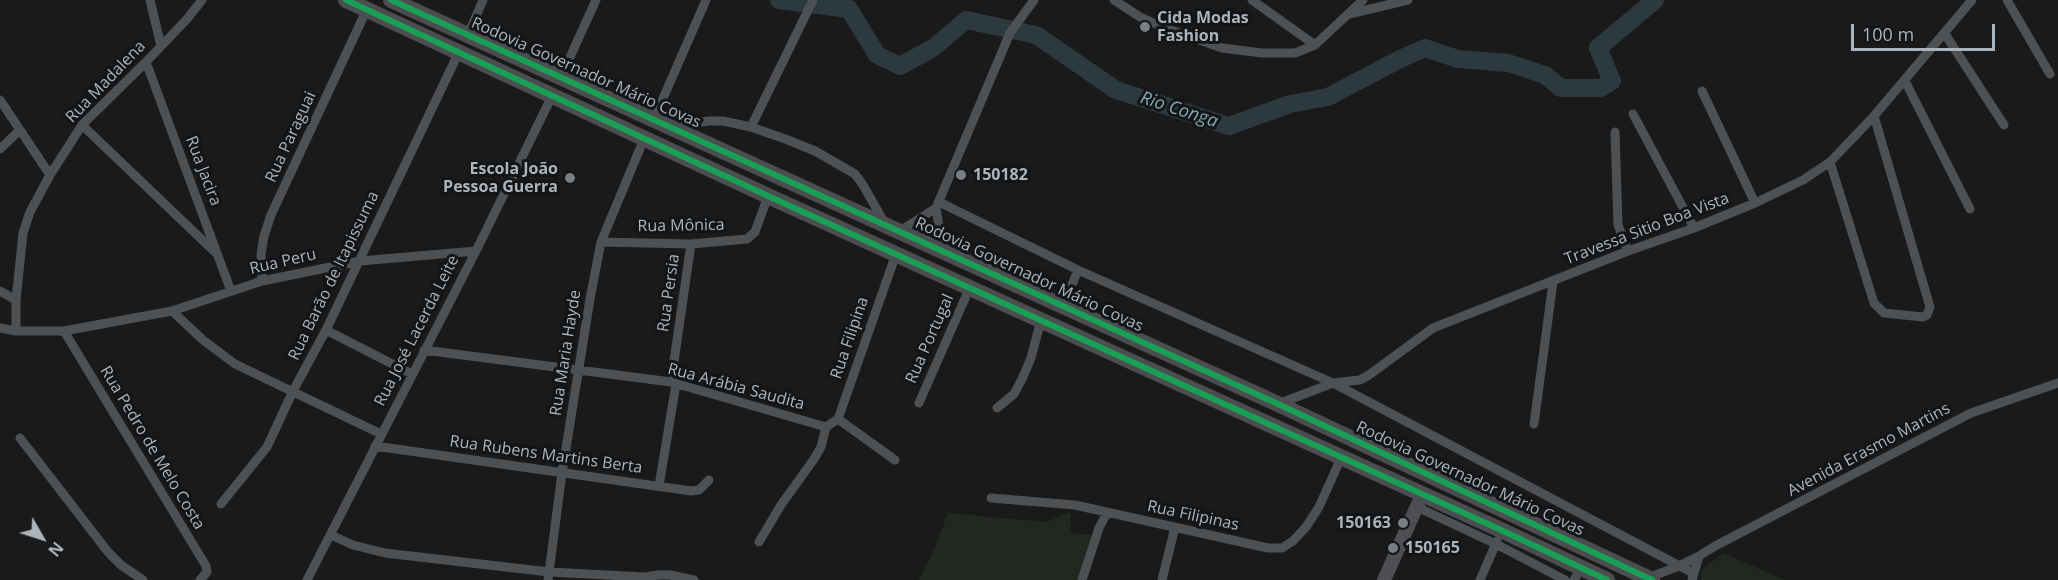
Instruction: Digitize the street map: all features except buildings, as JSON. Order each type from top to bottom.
[{"type":"highway","name":"Rodovia Governador Mário Covas","points":[[346,0],[1341,458],[1419,501],[1577,574],[1606,580]]},
{"type":"highway","name":"Rodovia Governador Mário Covas","points":[[392,0],[1278,404],[1650,579]]},
{"type":"main road","points":[[1384,580],[1419,501]]},
{"type":"street","points":[[150,0],[161,46]]},
{"type":"street","name":"Rua Madalena","points":[[15,330],[23,232],[30,212],[50,175],[82,125],[146,62],[202,0]]},
{"type":"street","points":[[468,35],[483,0]]},
{"type":"street","points":[[561,77],[596,0]]},
{"type":"street","points":[[654,119],[706,0]]},
{"type":"street","points":[[751,128],[813,0]]},
{"type":"street","points":[[943,250],[938,205],[1010,33],[1034,0]]},
{"type":"street","points":[[1114,0],[1140,17],[1165,28],[1222,48],[1262,53],[1295,53],[1315,45],[1363,0]]},
{"type":"street","points":[[1252,0],[1315,45]]},
{"type":"street","points":[[1349,14],[1408,0]]},
{"type":"street","name":"Travessa Sitio Boa Vista","points":[[1278,404],[1333,383],[1350,382],[1369,375],[1408,345],[1439,326],[1628,251],[1694,228],[1803,180],[1830,162],[1874,116],[1972,0]]},
{"type":"street","points":[[2007,0],[2050,74]]},
{"type":"street","name":"Rua Paraguai","points":[[262,281],[261,254],[271,215],[367,9]]},
{"type":"street","points":[[1945,34],[2004,125]]},
{"type":"street","name":"Rua Barão de Itapissuma","points":[[221,504],[267,447],[360,261],[459,52]]},
{"type":"street","name":"Rua Jacira","points":[[146,62],[231,291]]},
{"type":"street","points":[[1905,81],[1970,209]]},
{"type":"street","points":[[1702,91],[1755,203]]},
{"type":"street","name":"Rua José Lacerda Leite","points":[[307,580],[476,251],[552,96]]},
{"type":"street","points":[[0,100],[50,175]]},
{"type":"street","points":[[1633,114],[1694,228]]},
{"type":"street","points":[[1830,162],[1874,303],[1884,313],[1923,317],[1927,315],[1930,307],[1874,116]]},
{"type":"street","points":[[673,127],[723,121],[788,140],[855,174],[884,224]]},
{"type":"street","points":[[82,125],[219,255]]},
{"type":"street","points":[[0,149],[20,130]]},
{"type":"street","points":[[1615,132],[1618,225],[1628,251]]},
{"type":"street","name":"Rua Maria Hayde","points":[[548,576],[578,370],[601,242],[644,139]]},
{"type":"street","name":"Rua Mônica","points":[[601,242],[691,244],[747,239],[756,232],[768,196]]},
{"type":"street","points":[[900,231],[938,205]]},
{"type":"street","points":[[938,205],[1333,383],[1679,566],[1692,576],[1699,556]]},
{"type":"street","name":"Rua Persia","points":[[659,486],[691,244]]},
{"type":"street","name":"Rua Peru","points":[[0,328],[64,331],[172,312],[262,281],[360,261],[476,251]]},
{"type":"street","name":"Rua Filipina","points":[[838,419],[896,254]]},
{"type":"street","points":[[1063,306],[1078,270]]},
{"type":"street","points":[[1534,424],[1553,282]]},
{"type":"street","name":"Rua Portugal","points":[[919,403],[970,287]]},
{"type":"street","points":[[0,291],[16,300]]},
{"type":"street","points":[[172,312],[203,340],[235,364],[381,434]]},
{"type":"street","points":[[997,408],[1014,394],[1023,379],[1041,320]]},
{"type":"street","points":[[326,330],[412,374]]},
{"type":"street","name":"Rua Pedro de Melo Costa","points":[[64,331],[206,566],[207,572],[200,580]]},
{"type":"street","name":"Rua Arábia Saudita","points":[[424,350],[673,383],[826,427]]},
{"type":"street","name":"Avenida Erasmo Martins","points":[[1650,579],[1699,556],[1971,413],[2058,383]]},
{"type":"street","points":[[759,542],[821,447],[826,427],[838,419],[895,460]]},
{"type":"street","points":[[20,438],[108,552],[142,580]]},
{"type":"street","name":"Rua Rubens Martins Berta","points":[[375,446],[691,491],[699,490],[709,480]]},
{"type":"street","name":"Rua Filipinas","points":[[991,498],[1075,505],[1268,548],[1282,548],[1293,541],[1306,527],[1319,507],[1341,458]]},
{"type":"street","points":[[1082,580],[1099,528],[1107,513]]},
{"type":"street","points":[[1162,580],[1175,527]]},
{"type":"street","points":[[331,535],[353,545],[385,553],[548,576],[645,579],[658,575],[670,575],[694,580]]},
{"type":"street","points":[[1480,580],[1499,537],[1565,580]]},
{"type":"shaded area","points":[[1070,512],[1071,533],[1097,535],[1077,580],[919,580],[934,550],[948,513],[1046,522]]},
{"type":"shaded area","points":[[1723,553],[1785,580],[1701,580],[1702,570]]},
{"type":"waterway","name":"Rio Conga","points":[[779,0],[849,9],[877,55],[900,66],[933,48],[966,20],[1036,35],[1116,90],[1229,126],[1290,104],[1328,97],[1425,48],[1458,59],[1508,63],[1545,75],[1561,88],[1601,88],[1612,81],[1598,48],[1655,0]]},
{"type":"cycle path","points":[[346,0],[1607,580]]},
{"type":"cycle path","points":[[391,0],[1278,404],[1652,580]]},
{"type":"place","name":"Cida Modas Fashion","points":[[1145,27]]},
{"type":"place","name":"150182","points":[[961,175]]},
{"type":"place","name":"Escola João Pessoa Guerra","points":[[570,178]]},
{"type":"place","name":"150163","points":[[1403,523]]},
{"type":"place","name":"150165","points":[[1393,548]]}]
